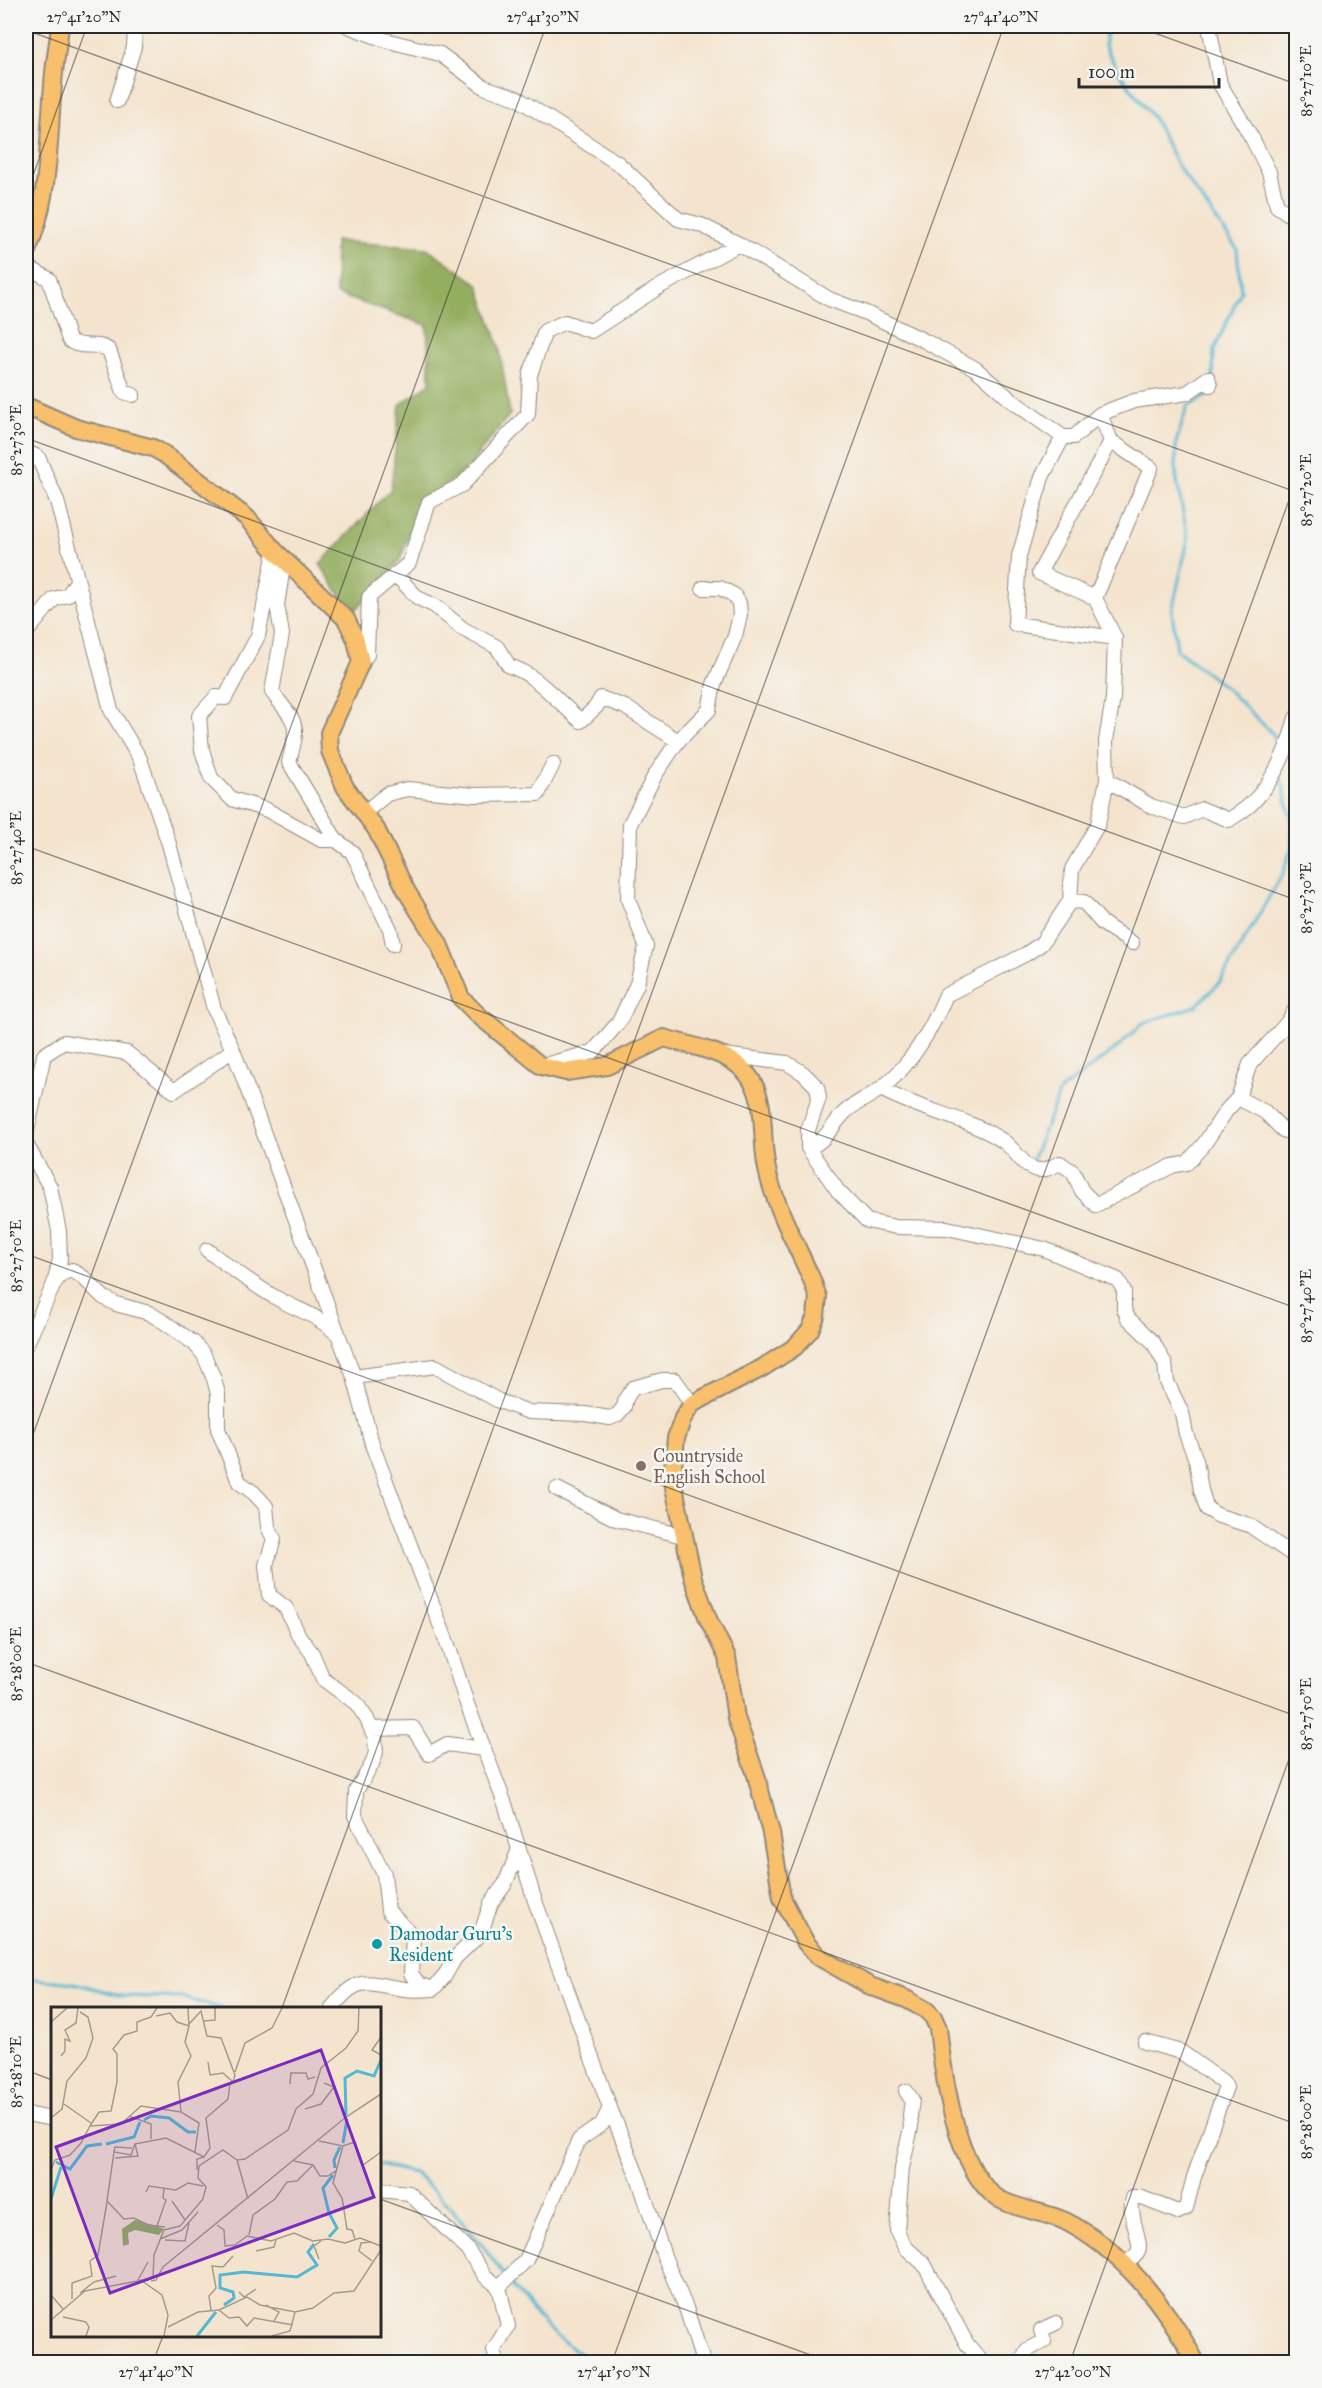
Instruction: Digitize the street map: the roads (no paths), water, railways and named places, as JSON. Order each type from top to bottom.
[{"type":"main road","points":[[26,254],[34,235],[44,189],[60,26]]},
{"type":"main road","points":[[26,406],[76,428],[153,448],[164,454],[247,519],[280,556],[346,619],[356,640],[361,662],[329,733],[330,751],[345,787],[376,829],[407,892],[439,944],[461,998],[478,1015],[541,1066],[566,1072],[607,1066],[664,1038],[722,1055],[745,1069],[753,1079],[762,1113],[768,1175],[818,1297],[816,1316],[810,1330],[795,1347],[762,1368],[692,1404],[676,1438],[673,1467],[683,1536],[693,1578],[708,1619],[727,1657],[736,1718],[756,1775],[765,1810],[782,1898],[806,1943],[819,1957],[870,1986],[906,1999],[926,2010],[933,2017],[938,2028],[956,2131],[978,2177],[996,2197],[1065,2222],[1110,2251],[1157,2300],[1183,2337],[1196,2362]]},
{"type":"street","points":[[117,101],[134,47],[135,26]]},
{"type":"street","points":[[348,26],[385,40],[440,54],[484,87],[517,98],[620,164],[678,219],[701,225],[739,244],[829,299],[866,313],[925,341],[976,369],[1011,400],[1063,437],[1074,437],[1100,414],[1134,401],[1187,393],[1208,378],[1210,385]]},
{"type":"street","points":[[1209,26],[1220,84],[1269,172],[1277,206],[1296,219]]},
{"type":"street","points":[[361,662],[367,655],[369,597],[409,563],[429,502],[462,485],[528,414],[530,375],[545,331],[565,322],[591,331],[659,287],[739,244]]},
{"type":"street","points":[[26,266],[49,279],[69,340],[75,345],[104,346],[110,350],[124,392],[133,395]]},
{"type":"street","points":[[1095,598],[1151,468],[1111,441],[1100,414]]},
{"type":"street","points":[[1063,437],[1042,477],[1019,556],[1015,624],[1115,638]]},
{"type":"street","points":[[808,1148],[819,1144],[846,1112],[881,1089],[907,1064],[932,1029],[946,996],[1041,944],[1070,901],[1072,869],[1098,824],[1107,780],[1106,741],[1113,698],[1115,638],[1095,598],[1039,573],[1111,441]]},
{"type":"street","points":[[26,452],[38,457],[57,501],[111,710],[140,759],[168,844],[214,1010],[233,1050],[354,1377],[373,1447],[449,1648],[483,1749],[505,1804],[534,1898],[610,2108],[639,2180],[664,2256],[686,2308],[703,2362]]},
{"type":"street","points":[[280,556],[258,636],[225,698],[216,697],[199,716],[202,750],[211,778],[232,799],[267,810],[321,840],[336,840]]},
{"type":"street","points":[[280,556],[277,605],[282,634],[272,692],[295,722],[296,735],[289,762],[336,840],[352,852],[390,928],[393,944]]},
{"type":"street","points":[[395,574],[418,598],[435,606],[463,629],[497,647],[509,666],[531,675],[581,722],[602,698],[625,707],[678,741]]},
{"type":"street","points":[[26,633],[54,598],[68,595],[77,581]]},
{"type":"street","points":[[541,1066],[593,1052],[619,1022],[637,984],[646,946],[628,899],[630,824],[655,775],[678,741],[709,710],[714,684],[735,636],[740,615],[739,603],[734,595],[720,588],[703,588]]},
{"type":"street","points":[[1107,780],[1151,806],[1184,817],[1202,809],[1229,820],[1252,803],[1272,776],[1282,757],[1296,718]]},
{"type":"street","points":[[365,812],[387,794],[406,789],[475,795],[538,794],[553,764]]},
{"type":"street","points":[[1070,901],[1084,902],[1102,923],[1132,942]]},
{"type":"street","points":[[881,1089],[897,1098],[1004,1141],[1032,1168],[1046,1170],[1060,1163],[1073,1172],[1082,1191],[1096,1205],[1172,1166],[1187,1162],[1204,1144],[1226,1111],[1238,1098],[1250,1064],[1287,1023],[1296,1008]]},
{"type":"street","points":[[26,1135],[44,1055],[64,1042],[127,1053],[174,1091],[233,1050]]},
{"type":"street","points":[[722,1055],[787,1064],[803,1073],[817,1088],[819,1098],[808,1130],[808,1148],[838,1191],[867,1221],[896,1227],[947,1228],[1044,1249],[1118,1280],[1124,1291],[1124,1309],[1128,1318],[1153,1342],[1165,1364],[1167,1382],[1182,1413],[1207,1509],[1219,1516],[1249,1525],[1296,1557]]},
{"type":"street","points":[[1238,1098],[1265,1112],[1283,1130],[1296,1134]]},
{"type":"street","points":[[26,1144],[50,1187],[59,1231],[60,1259],[54,1284]]},
{"type":"street","points":[[207,1250],[254,1285],[287,1304],[309,1312],[338,1334]]},
{"type":"street","points":[[26,1345],[54,1284],[61,1274],[72,1270],[116,1304],[149,1313],[164,1322],[194,1343],[204,1355],[210,1366],[218,1394],[218,1429],[239,1482],[266,1506],[268,1527],[274,1539],[266,1564],[269,1595],[286,1608],[299,1636],[312,1653],[323,1679],[356,1703],[371,1729],[376,1752],[372,1764],[356,1791],[355,1816],[384,1874],[388,1911],[413,1936],[411,1974],[419,1984],[433,1989]]},
{"type":"street","points":[[354,1377],[435,1366],[499,1401],[529,1412],[585,1414],[610,1418],[617,1415],[624,1407],[626,1398],[633,1388],[662,1380],[675,1380],[692,1404]]},
{"type":"street","points":[[557,1489],[616,1519],[683,1536]]},
{"type":"street","points":[[371,1729],[413,1728],[429,1754],[447,1744],[483,1749]]},
{"type":"street","points":[[333,2007],[339,1998],[355,1985],[371,1982],[407,1990],[433,1989],[444,1977],[455,1958],[481,1933],[491,1903],[505,1884],[519,1849]]},
{"type":"street","points":[[1124,2265],[1138,2253],[1140,2248],[1134,2226],[1131,2203],[1133,2198],[1142,2198],[1178,2212],[1186,2208],[1194,2177],[1226,2087],[1223,2082],[1181,2052],[1145,2042]]},
{"type":"street","points":[[906,2091],[912,2100],[911,2127],[902,2168],[897,2231],[905,2247],[924,2264],[967,2344],[982,2362]]},
{"type":"street","points":[[500,2287],[526,2260],[579,2140],[602,2124],[610,2108]]},
{"type":"street","points":[[26,2114],[51,2119]]},
{"type":"street","points":[[381,2190],[409,2193],[467,2249],[485,2276],[500,2287],[508,2326],[494,2350],[497,2362]]},
{"type":"street","points":[[1021,2362],[1028,2350],[1044,2341],[1041,2330],[1056,2323]]},
{"type":"waterway","points":[[1110,26],[1105,36],[1105,46],[1118,71],[1154,119],[1178,166],[1237,249],[1241,291],[1214,350],[1213,376]]},
{"type":"waterway","points":[[1213,388],[1212,393],[1187,407],[1176,443],[1176,475],[1188,540],[1172,611],[1177,650],[1226,688],[1274,735],[1277,755]]},
{"type":"waterway","points":[[1031,1163],[1060,1091],[1119,1046],[1143,1023],[1196,1006],[1220,982],[1283,873],[1292,846],[1292,822],[1280,774]]},
{"type":"waterway","points":[[26,1978],[74,1983],[123,1996],[184,1998],[218,2007]]},
{"type":"waterway","points":[[381,2165],[415,2173],[448,2205],[504,2275]]},
{"type":"waterway","points":[[510,2283],[548,2328],[570,2347],[595,2362]]},
{"type":"place","name":"Countryside English School","points":[[641,1466]]},
{"type":"place","name":"Damodar Guru's Resident","points":[[377,1944]]}]
